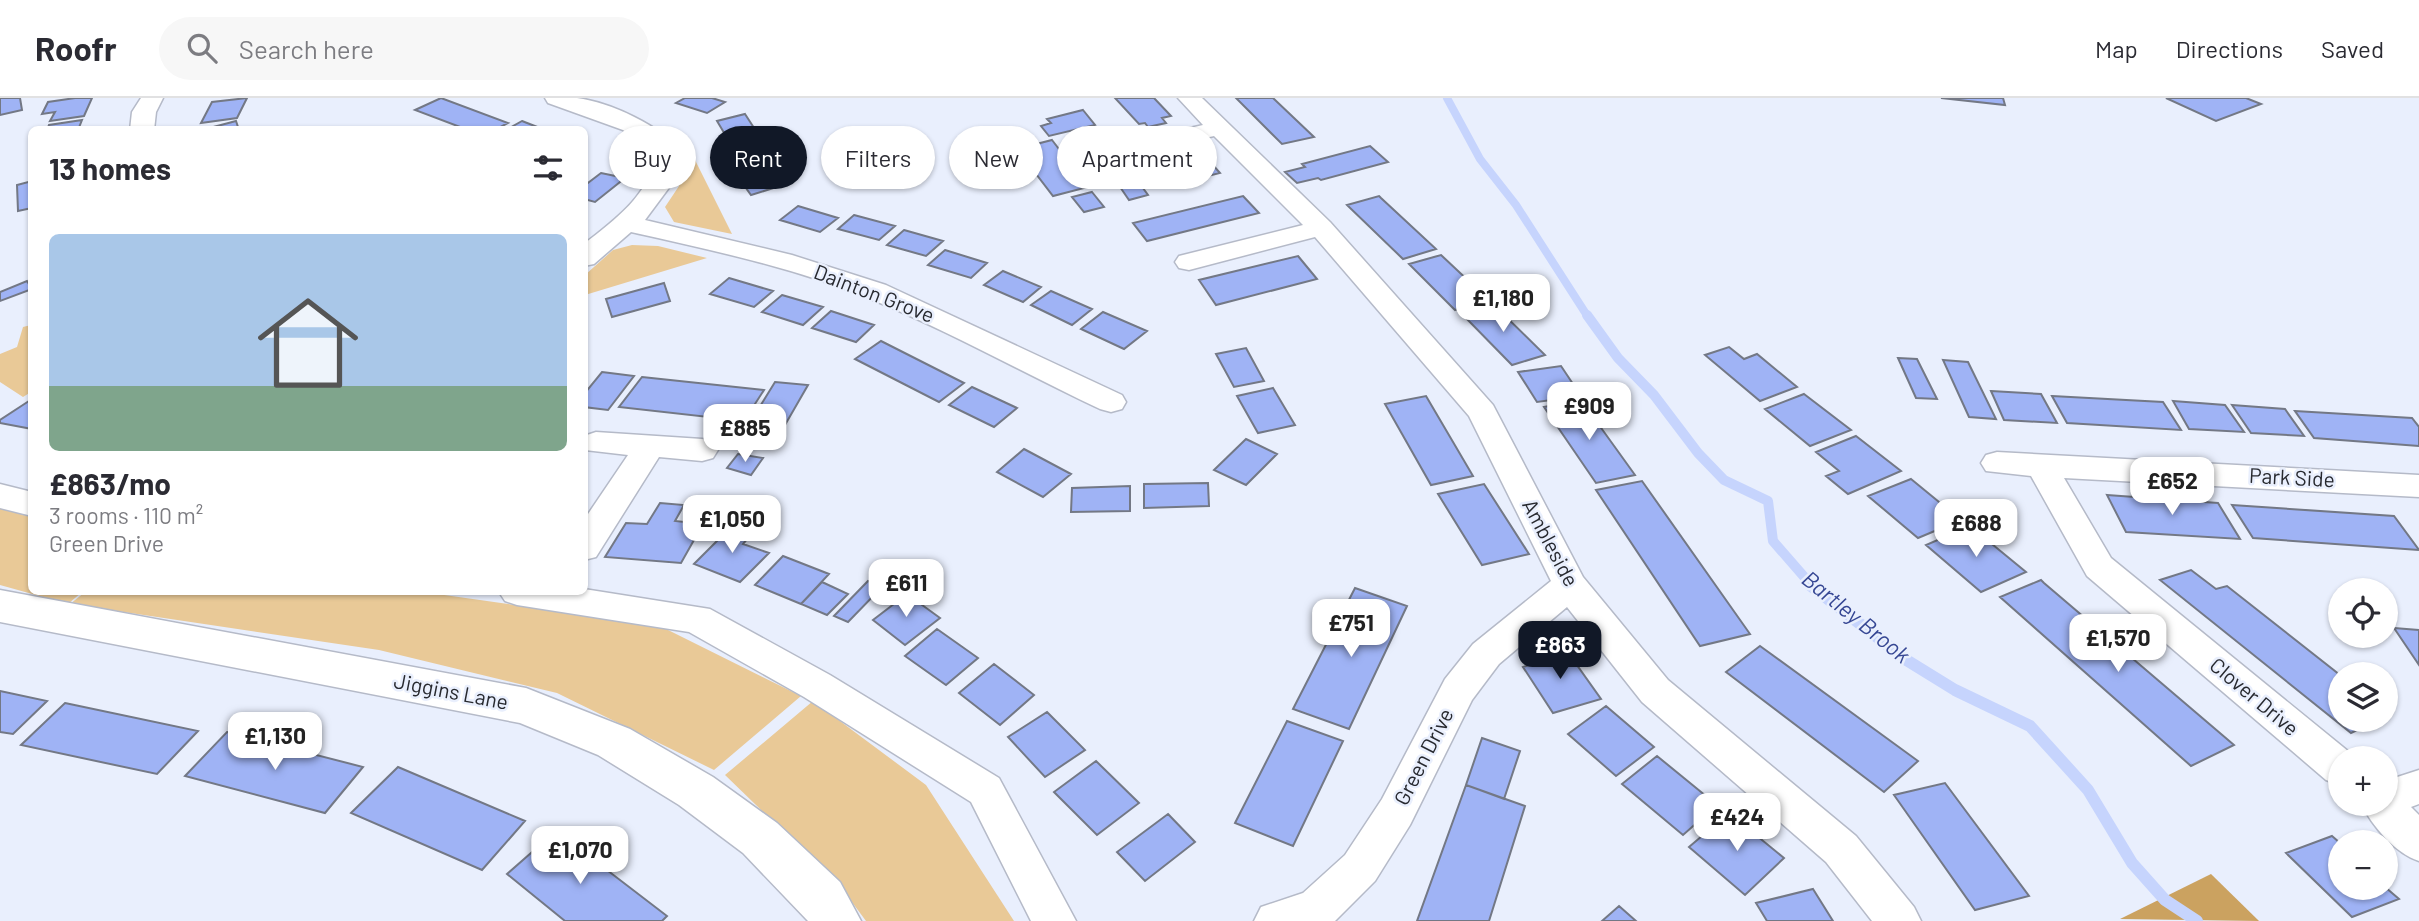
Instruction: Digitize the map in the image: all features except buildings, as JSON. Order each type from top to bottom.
[{"type":"street","points":[[143,126],[145,112],[152,98]]},
{"type":"street","points":[[556,98],[639,128],[669,153],[667,172],[648,203],[588,254]]},
{"type":"street","name":"Ambleside","points":[[1189,98],[1321,228],[1482,412],[1570,585],[1655,691],[1841,849],[1899,921]]},
{"type":"street","name":"Dainton Grove","points":[[624,223],[774,257],[876,291],[994,344],[1111,402]]},
{"type":"street","points":[[1189,262],[1321,228]]},
{"type":"street","points":[[596,443],[702,450]]},
{"type":"street","points":[[588,542],[650,446]]},
{"type":"street","name":"Park Side","points":[[1997,463],[2419,486]]},
{"type":"street","name":"Clover Drive","points":[[2040,464],[2099,567],[2328,758]]},
{"type":"street","points":[[0,496],[28,503]]},
{"type":"street","name":"Green Drive","points":[[1276,921],[1317,910],[1360,868],[1396,812],[1458,690],[1486,654],[1570,585]]},
{"type":"street","points":[[561,595],[697,619],[817,687],[985,790],[1054,921]]},
{"type":"street","name":"Jiggins Lane","points":[[0,606],[526,706],[614,742],[696,791],[760,838],[822,898],[836,921]]},
{"type":"street","points":[[2398,794],[2419,787]]},
{"type":"street","points":[[2393,816],[2419,843]]},
{"type":"shaded area","points":[[696,162],[732,234],[674,222],[665,207],[677,189],[696,189]]},
{"type":"shaded area","points":[[632,245],[658,246],[707,258],[588,294],[588,272],[613,250]]},
{"type":"shaded area","points":[[28,326],[28,394],[23,397],[0,382],[0,354],[17,347],[23,327]]},
{"type":"shaded area","points":[[0,506],[28,514],[28,593],[0,585]]},
{"type":"shaded area","points":[[36,595],[78,595],[68,604]]},
{"type":"shaded area","points":[[81,595],[444,595],[658,625],[801,696],[714,770],[557,693],[379,650],[70,604]]},
{"type":"shaded area","points":[[813,701],[926,785],[1014,921],[866,921],[840,886],[725,775]]},
{"type":"shaded area","points":[[2211,874],[2259,921],[2120,919]]},
{"type":"waterway","name":"Bartley Brook","points":[[1447,98],[1480,159],[1516,205],[1588,317]]},
{"type":"waterway","name":"Bartley Brook","points":[[1587,315],[1618,358],[1654,395],[1698,453],[1724,480],[1768,501],[1773,541],[1813,587]]},
{"type":"waterway","name":"Bartley Brook","points":[[1810,585],[1908,661],[1955,690],[2030,726],[2088,790],[2132,863],[2165,900],[2197,921]]}]
